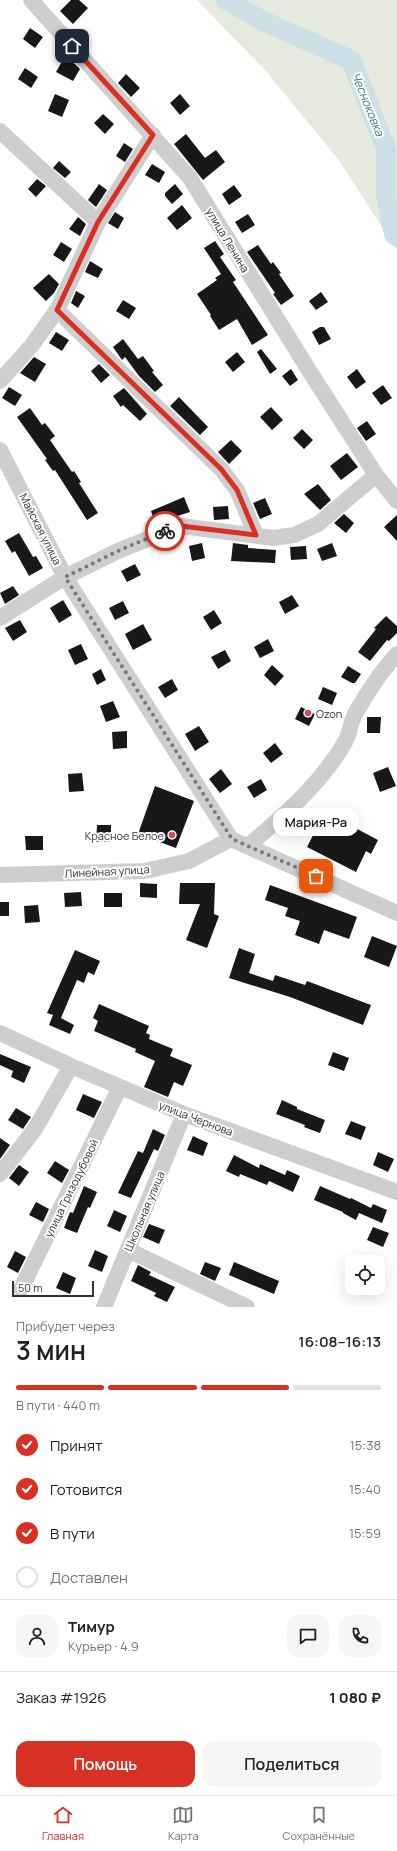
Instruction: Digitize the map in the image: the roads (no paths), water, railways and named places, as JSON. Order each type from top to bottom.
[{"type":"street","name":"улица Ленина","points":[[31,0],[190,178],[265,302],[376,475],[397,500]]},
{"type":"street","points":[[0,131],[98,222]]},
{"type":"street","points":[[0,381],[32,345],[57,310],[98,222],[153,135]]},
{"type":"street","points":[[57,310],[221,469],[237,490],[256,535]]},
{"type":"street","name":"Майская улица","points":[[1,454],[65,577],[232,839]]},
{"type":"street","points":[[0,618],[65,577],[120,550],[181,526],[273,538],[294,535],[318,524],[376,475]]},
{"type":"street","points":[[248,846],[294,807],[326,771],[346,741],[355,715],[389,663],[397,654]]},
{"type":"street","points":[[232,839],[397,913]]},
{"type":"street","name":"Линейная улица","points":[[0,875],[145,871],[189,861],[232,839]]},
{"type":"street","name":"улица Чернова","points":[[0,1033],[71,1066],[184,1114],[397,1192]]},
{"type":"street","points":[[0,1174],[35,1129],[71,1066]]},
{"type":"street","name":"улица Гризодубовой","points":[[21,1289],[120,1087]]},
{"type":"street","name":"Школьная улица","points":[[104,1307],[184,1114]]},
{"type":"street","points":[[128,1250],[247,1307]]},
{"type":"waterway","name":"Чесноковка","points":[[226,0],[265,22],[351,60],[386,149],[386,195],[394,234],[397,237]]},
{"type":"place","name":"Ozon","points":[[308,713]]},
{"type":"place","name":"Красное Белое","points":[[172,835]]},
{"type":"place","name":"Мария-Ра","points":[[316,876]]}]
